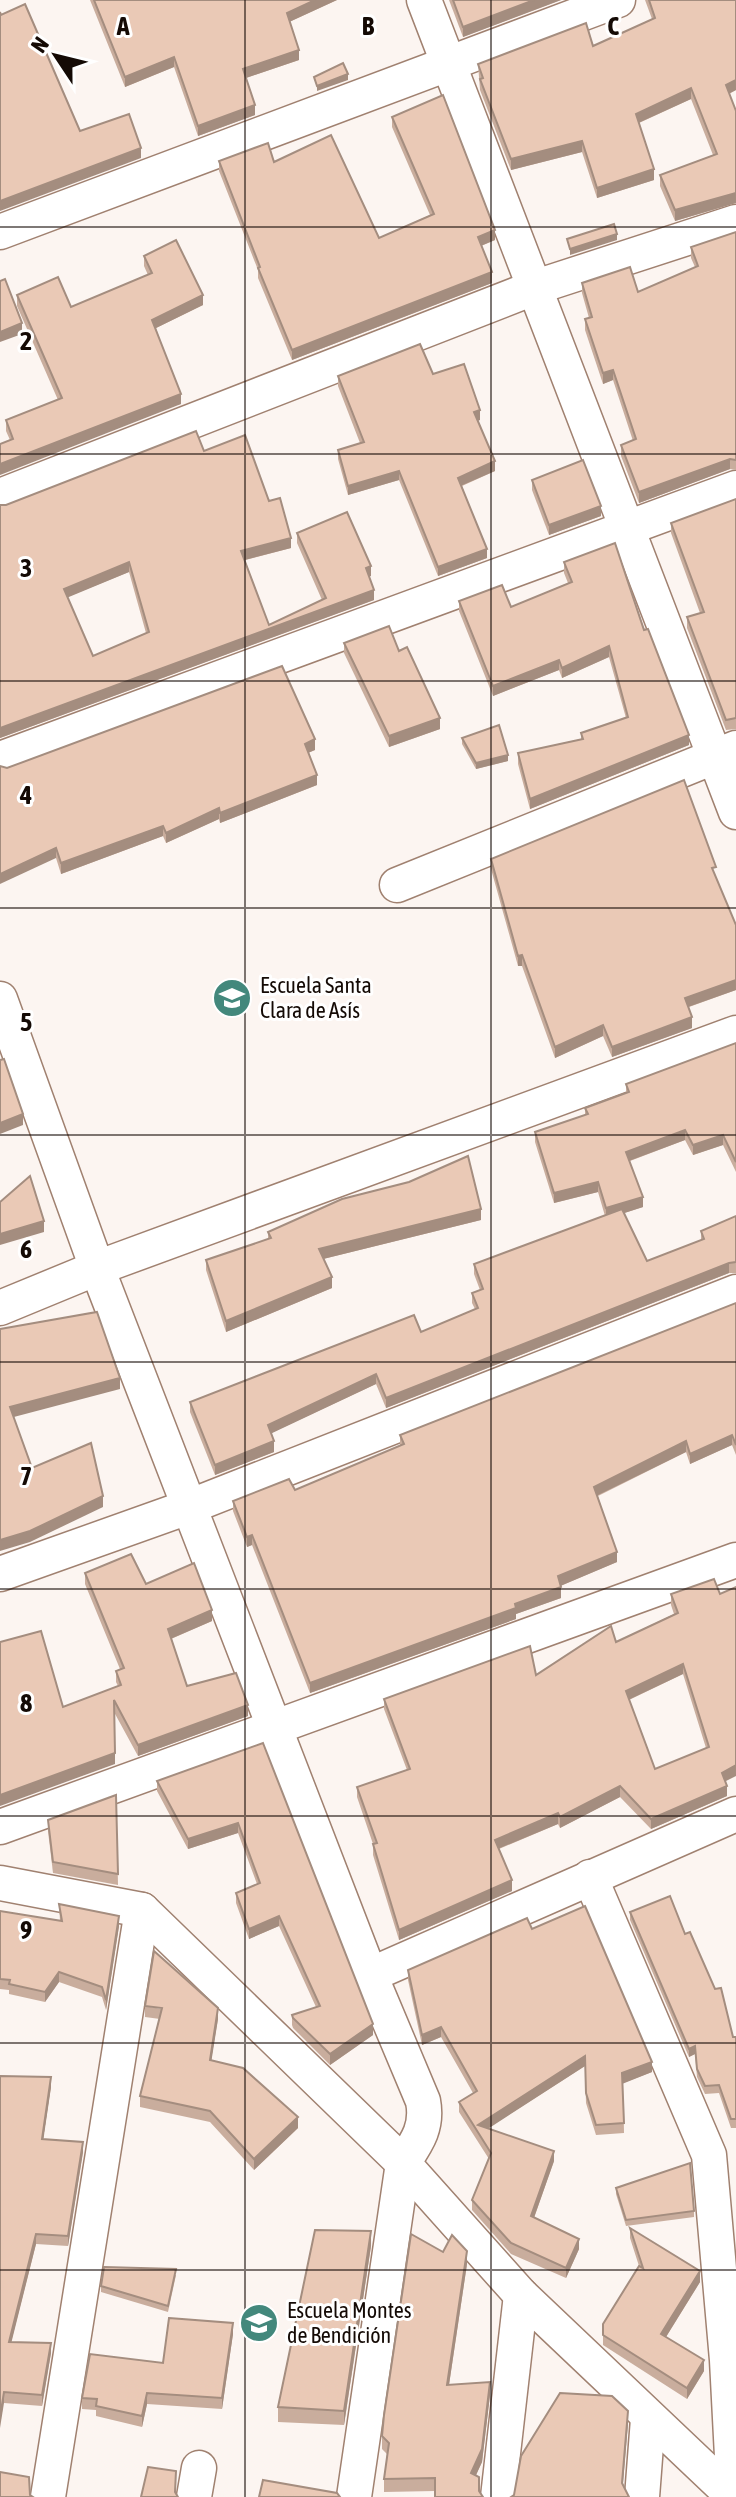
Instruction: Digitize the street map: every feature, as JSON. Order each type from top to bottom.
[{"type":"street","points":[[424,0],[626,527],[725,752],[736,812]]},
{"type":"street","points":[[0,232],[618,0]]},
{"type":"street","points":[[0,496],[536,287],[736,222]]},
{"type":"street","points":[[0,759],[736,488]]},
{"type":"street","points":[[397,885],[725,752]]},
{"type":"street","points":[[4,1020],[370,1975],[423,2101],[426,2118],[420,2137],[403,2163],[354,2497]]},
{"type":"street","points":[[0,1308],[97,1268],[736,1033]]},
{"type":"street","points":[[0,1574],[191,1506],[736,1292]]},
{"type":"street","points":[[0,1827],[736,1560]]},
{"type":"street","points":[[370,1975],[736,1814]]},
{"type":"street","points":[[590,1877],[709,2155],[727,2360],[734,2496]]},
{"type":"street","points":[[0,1883],[142,1910],[403,2163],[521,2295],[648,2419],[734,2496]]},
{"type":"street","points":[[48,2497],[142,1910]]},
{"type":"street","points":[[498,2497],[521,2295]]},
{"type":"street","points":[[642,2497],[648,2419]]},
{"type":"building","points":[[94,0],[315,0],[287,13],[299,50],[243,69],[255,105],[198,126],[174,57],[125,77]]},
{"type":"building","points":[[453,0],[534,0],[463,27]]},
{"type":"building","points":[[649,0],[736,0],[736,80],[726,85],[736,111],[736,193],[675,210],[660,175],[717,154],[691,88],[636,114],[654,169],[597,188],[582,141],[511,159],[480,79],[483,78],[478,64],[586,23],[593,46],[655,18]]},
{"type":"building","points":[[25,4],[80,131],[129,114],[141,148],[0,201],[0,12],[1,15]]},
{"type":"building","points":[[343,63],[348,74],[317,86],[314,77]]},
{"type":"building","points":[[443,95],[495,230],[478,237],[492,272],[292,350],[219,161],[268,143],[274,162],[331,135],[379,238],[434,214],[392,117]]},
{"type":"building","points":[[614,224],[617,234],[570,249],[567,239]]},
{"type":"building","points":[[736,232],[736,460],[730,459],[639,492],[621,445],[636,439],[613,370],[603,373],[585,319],[592,317],[582,283],[630,267],[638,292],[698,266],[691,247]]},
{"type":"building","points":[[176,240],[203,295],[152,320],[181,394],[0,464],[0,444],[13,439],[6,420],[62,398],[17,295],[58,277],[71,307],[152,273],[144,256]]},
{"type":"building","points":[[5,279],[22,323],[0,332],[0,281]]},
{"type":"building","points":[[420,344],[433,374],[464,364],[480,410],[474,412],[495,461],[458,478],[487,549],[438,567],[399,471],[348,486],[338,450],[364,442],[338,376]]},
{"type":"building","points":[[196,431],[204,451],[245,435],[269,501],[280,498],[291,538],[241,551],[269,625],[326,598],[297,533],[347,512],[371,566],[366,568],[374,590],[0,728],[0,505]],"holes":[[[129,562],[149,632],[93,656],[64,589]]]},
{"type":"building","points":[[583,460],[601,506],[549,525],[532,480]]},
{"type":"building","points":[[736,499],[736,718],[726,720],[687,617],[704,612],[671,523]]},
{"type":"building","points":[[615,543],[644,630],[648,629],[689,735],[530,799],[518,753],[583,739],[581,733],[628,717],[609,646],[562,668],[559,660],[493,686],[459,601],[502,585],[511,607],[572,582],[564,562]]},
{"type":"building","points":[[389,626],[399,651],[407,647],[440,718],[389,736],[344,643]]},
{"type":"building","points":[[282,666],[315,739],[305,744],[317,775],[220,813],[219,808],[166,833],[163,826],[61,863],[56,848],[0,874],[0,766],[7,768]]},
{"type":"building","points":[[499,725],[508,755],[476,763],[462,738]]},
{"type":"building","points":[[684,780],[716,867],[712,868],[736,925],[736,980],[685,998],[692,1017],[612,1047],[603,1025],[555,1047],[522,955],[518,956],[491,859]]},
{"type":"building","points":[[736,1043],[736,1162],[723,1135],[693,1145],[685,1130],[626,1152],[643,1197],[606,1208],[598,1182],[554,1193],[535,1132],[588,1114],[585,1108],[629,1092],[626,1084]]},
{"type":"building","points":[[4,1059],[23,1114],[0,1123],[0,1060]]},
{"type":"building","points":[[468,1156],[481,1209],[319,1249],[332,1277],[226,1321],[206,1260],[271,1238],[268,1232],[342,1199],[409,1182]]},
{"type":"building","points":[[30,1176],[44,1221],[0,1234],[0,1202]]},
{"type":"building","points":[[622,1209],[647,1261],[704,1239],[701,1231],[736,1216],[736,1262],[386,1398],[376,1374],[268,1425],[274,1441],[215,1465],[190,1402],[414,1315],[421,1332],[478,1308],[472,1293],[483,1289],[474,1264]]},
{"type":"building","points":[[736,1303],[736,1445],[732,1435],[690,1454],[686,1441],[594,1487],[617,1552],[558,1576],[561,1587],[515,1604],[516,1608],[310,1683],[252,1535],[247,1537],[233,1501],[289,1479],[295,1490],[404,1444],[400,1435]]},
{"type":"building","points":[[97,1312],[120,1378],[10,1407],[32,1468],[91,1443],[103,1496],[30,1531],[0,1540],[0,1329]]},
{"type":"building","points":[[131,1554],[146,1584],[194,1563],[212,1610],[168,1629],[187,1686],[236,1673],[248,1705],[138,1745],[114,1700],[115,1753],[0,1795],[0,1642],[41,1631],[63,1707],[121,1685],[116,1671],[124,1668],[85,1573]]},
{"type":"building","points":[[714,1579],[720,1594],[736,1587],[736,1765],[722,1773],[727,1786],[651,1819],[620,1786],[560,1817],[558,1813],[495,1840],[512,1880],[399,1930],[373,1844],[377,1843],[357,1787],[410,1769],[384,1699],[530,1646],[536,1675],[611,1626],[616,1642],[678,1613],[671,1594]],"holes":[[[683,1664],[709,1747],[655,1769],[626,1691]]]},
{"type":"building","points":[[263,1743],[373,2024],[330,2054],[293,2018],[292,2015],[320,2006],[279,1916],[249,1929],[236,1893],[260,1883],[238,1823],[188,1839],[157,1781]]},
{"type":"building","points":[[116,1795],[118,1874],[53,1862],[48,1820]]},
{"type":"building","points":[[670,1896],[685,1934],[690,1932],[715,1989],[721,1988],[733,2037],[736,2037],[736,2119],[731,2119],[719,2085],[705,2086],[697,2069],[695,2046],[689,2049],[630,1912]]},
{"type":"building","points":[[59,1904],[119,1916],[106,2000],[102,1987],[59,1972],[45,1992],[0,1979],[0,1911],[62,1921]]},
{"type":"building","points":[[585,1906],[652,2062],[622,2073],[624,2123],[596,2125],[586,2093],[585,2056],[478,2125],[554,2151],[531,2216],[579,2239],[566,2268],[511,2243],[472,2200],[491,2153],[459,2102],[477,2091],[441,2027],[422,2035],[408,1970],[527,1918],[532,1929]]},
{"type":"building","points":[[154,1951],[218,2008],[210,2060],[243,2068],[298,2117],[254,2159],[210,2111],[140,2096],[162,2008],[145,2006]]},
{"type":"building","points":[[0,2076],[51,2077],[42,2139],[83,2142],[68,2236],[36,2234],[9,2342],[51,2343],[42,2395],[4,2392],[0,2417]]},
{"type":"building","points":[[690,2163],[694,2211],[626,2220],[616,2188]]},
{"type":"building","points":[[630,2228],[700,2271],[661,2334],[704,2360],[687,2388],[603,2335],[603,2324],[639,2266],[643,2268]]},
{"type":"building","points":[[315,2230],[371,2231],[344,2411],[278,2407]]},
{"type":"building","points":[[411,2234],[443,2252],[452,2235],[467,2251],[447,2385],[490,2382],[482,2449],[471,2473],[479,2477],[479,2491],[483,2497],[435,2497],[435,2478],[384,2479],[389,2443],[382,2436],[384,2415]]},
{"type":"building","points":[[104,2267],[176,2269],[168,2306],[101,2286]]},
{"type":"building","points":[[169,2318],[233,2323],[222,2398],[147,2393],[142,2416],[96,2406],[97,2399],[82,2398],[90,2354],[163,2363]]},
{"type":"building","points":[[560,2393],[612,2396],[628,2411],[622,2483],[629,2497],[511,2497],[514,2495],[521,2456]]},
{"type":"building","points":[[148,2467],[176,2471],[175,2492],[178,2497],[141,2497]]},
{"type":"building","points":[[0,2472],[29,2477],[30,2495],[33,2497],[0,2497]]},
{"type":"building","points":[[263,2480],[337,2493],[340,2497],[259,2497]]},
{"type":"place","name":"Escuela Santa Clara de Asís","points":[[232,998]]},
{"type":"place","name":"Escuela Montes de Bendición","points":[[259,2323]]}]
